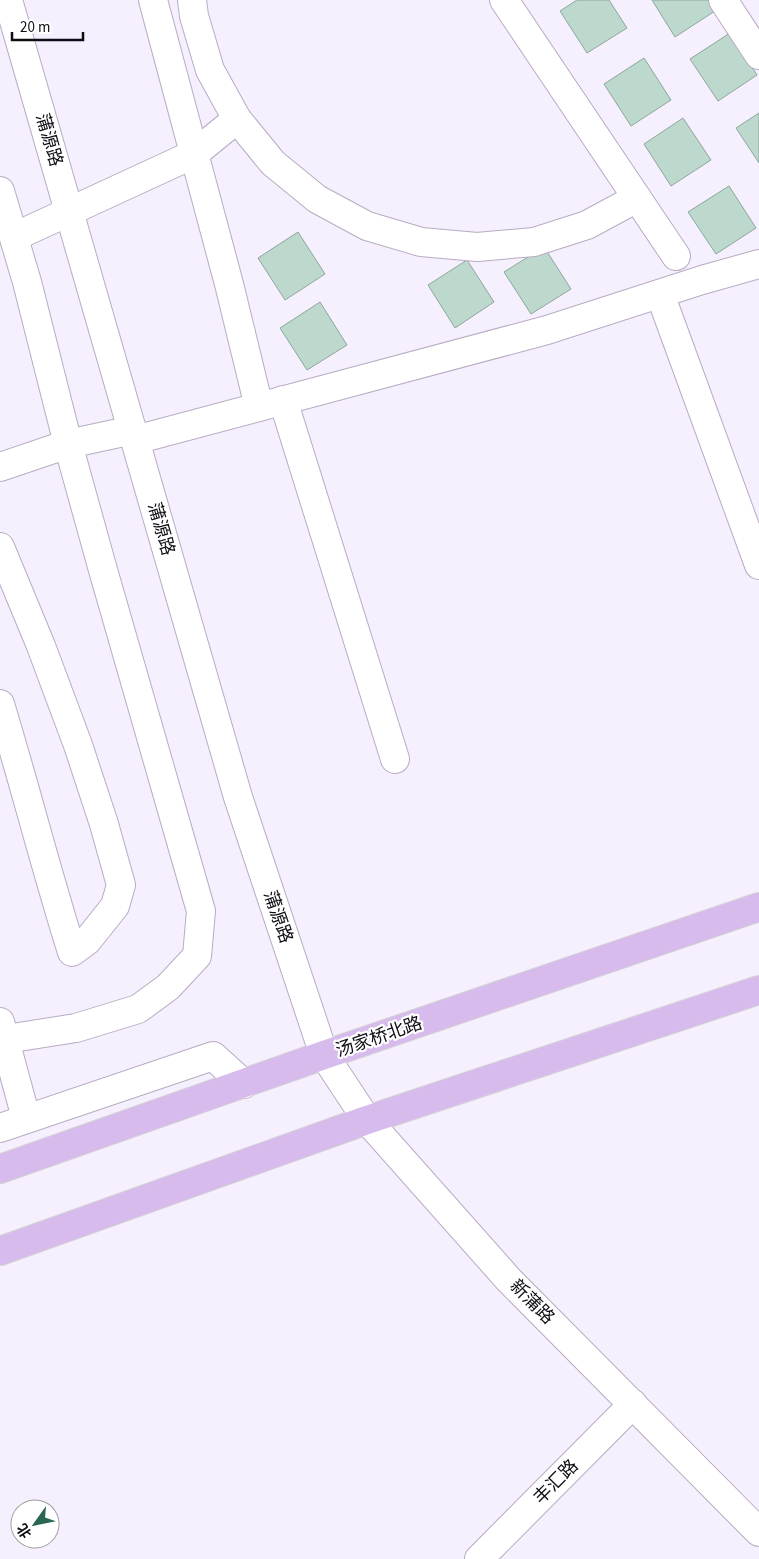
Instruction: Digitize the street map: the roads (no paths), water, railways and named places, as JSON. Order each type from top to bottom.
[{"type":"main road","name":"汤家桥北路","points":[[0,1169],[759,907]]},
{"type":"main road","points":[[0,1251],[367,1120],[759,990]]},
{"type":"street","name":"蒲源路","points":[[8,0],[238,797],[324,1056]]},
{"type":"street","points":[[153,0],[229,284],[395,759]]},
{"type":"street","points":[[192,0],[194,16],[210,70],[237,120],[273,163],[317,199],[367,226],[421,242],[477,247],[534,242],[587,225],[637,198]]},
{"type":"street","points":[[504,0],[676,256]]},
{"type":"street","points":[[723,0],[759,55]]},
{"type":"street","points":[[14,237],[194,154],[237,120]]},
{"type":"street","points":[[0,191],[14,237],[68,444],[201,912],[197,956],[168,987],[138,1009],[76,1028],[3,1030],[26,1118]]},
{"type":"street","points":[[0,467],[68,444],[134,435],[271,404],[547,330],[759,264]]},
{"type":"street","points":[[660,294],[759,566]]},
{"type":"street","points":[[0,547],[41,646],[78,745],[104,824],[121,885],[115,906],[87,941],[72,952],[0,704]]},
{"type":"street","points":[[0,1128],[213,1056],[244,1084]]},
{"type":"street","name":"新蒲路","points":[[324,1056],[367,1120],[509,1280],[759,1532]]},
{"type":"street","name":"丰汇路","points":[[479,1559],[633,1404]]}]
